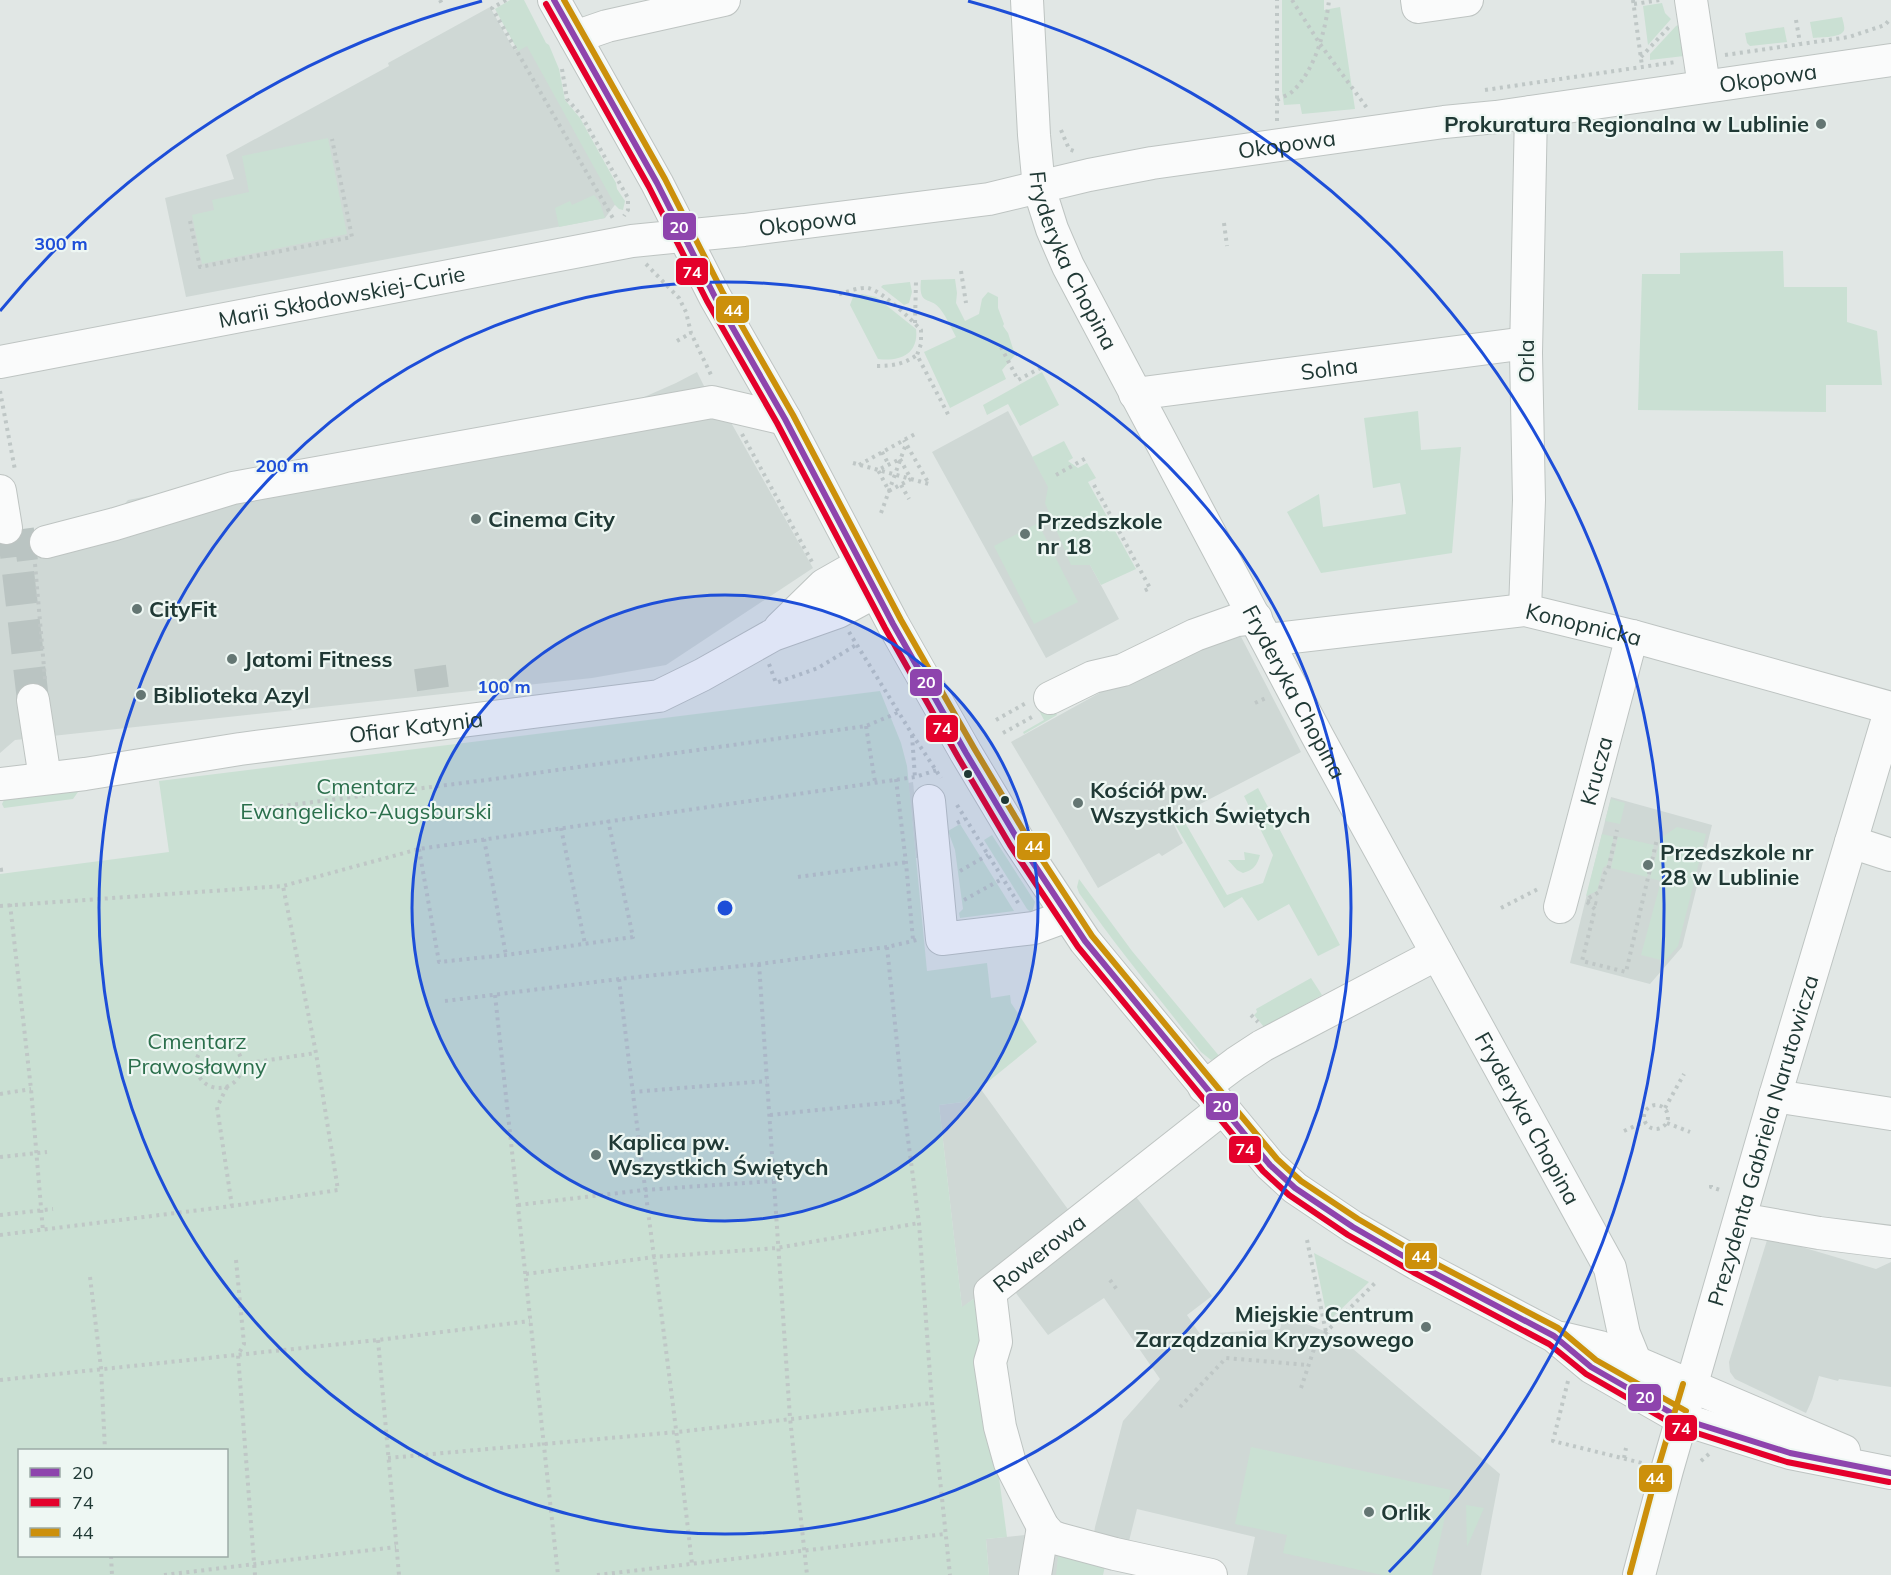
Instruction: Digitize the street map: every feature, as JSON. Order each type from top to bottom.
[{"type":"street","points":[[554,0],[566,49],[685,235],[715,297],[785,419],[868,578],[966,753],[1018,840],[1067,916],[1105,967],[1270,1165],[1318,1205],[1417,1264],[1554,1336],[1591,1367],[1682,1419],[1790,1454],[1891,1473]]},
{"type":"street","points":[[566,49],[607,26],[647,8],[724,0]]},
{"type":"street","name":"Fryderyka Chopina","points":[[1028,0],[1034,135],[1039,188],[1052,229],[1068,266],[1319,739],[1610,1268],[1624,1334],[1635,1361]]},
{"type":"street","points":[[1417,0],[1418,7],[1467,0]]},
{"type":"street","points":[[1677,9],[1702,72]]},
{"type":"street","name":"Okopowa","points":[[685,235],[989,200],[1089,175],[1152,163],[1531,112],[1702,72],[1891,60]]},
{"type":"street","name":"Orla","points":[[1525,610],[1529,500],[1526,343],[1531,112]]},
{"type":"street","name":"Marii Skłodowskiej-Curie","points":[[0,362],[632,241],[685,235]]},
{"type":"street","name":"Solna","points":[[1135,394],[1526,343]]},
{"type":"street","points":[[40,552],[115,524],[233,488],[712,402],[785,419]]},
{"type":"street","points":[[6,528],[8,483]]},
{"type":"street","name":"Ofiar Katynia","points":[[0,784],[85,774],[240,749],[659,696],[702,675],[771,649],[824,585],[868,578]]},
{"type":"street","name":"Konopnicka","points":[[1036,700],[1093,677],[1122,670],[1196,635],[1237,620],[1262,629],[1525,610],[1632,636],[1891,708]]},
{"type":"street","name":"Krucza","points":[[1551,896],[1632,636]]},
{"type":"street","points":[[39,689],[45,778]]},
{"type":"street","name":"Prezydenta Gabriela Narutowicza","points":[[1639,1575],[1692,1387],[1733,1206],[1775,1096],[1891,708]]},
{"type":"street","points":[[922,789],[928,940],[1034,928],[1067,916]]},
{"type":"street","points":[[1851,842],[1891,855]]},
{"type":"street","points":[[1213,1098],[1236,1063],[1262,1046],[1437,954]]},
{"type":"street","points":[[1775,1096],[1891,1114]]},
{"type":"street","name":"Rowerowa","points":[[1043,1527],[1010,1463],[1000,1427],[990,1362],[996,1342],[990,1292],[1213,1098]]},
{"type":"street","points":[[1733,1206],[1819,1233],[1889,1242]]},
{"type":"street","points":[[1554,1336],[1600,1347],[1635,1361],[1830,1444],[1891,1473]]},
{"type":"street","points":[[1035,1575],[1043,1527]]},
{"type":"street","points":[[1043,1527],[1051,1536],[1059,1539],[1210,1575]]},
{"type":"path","points":[[506,0],[492,8],[618,222],[628,210],[628,198],[581,115],[567,99],[562,70],[566,49]]},
{"type":"path","points":[[1276,122],[1277,0]]},
{"type":"path","points":[[1292,0],[1320,44],[1368,108]]},
{"type":"path","points":[[1276,100],[1292,93],[1304,76],[1320,44],[1327,20],[1329,0]]},
{"type":"path","points":[[1641,57],[1677,9],[1662,0],[1634,2],[1642,66]]},
{"type":"path","points":[[1702,72],[1800,44],[1849,37],[1885,25],[1891,18]]},
{"type":"path","points":[[1796,20],[1800,44]]},
{"type":"path","points":[[190,221],[200,267],[352,237],[332,139]]},
{"type":"path","points":[[1224,223],[1227,246]]},
{"type":"path","points":[[961,271],[966,303]]},
{"type":"path","points":[[915,323],[916,281]]},
{"type":"path","points":[[839,294],[868,288],[880,294],[921,330],[921,344],[917,355],[893,366],[877,366]]},
{"type":"path","points":[[677,341],[691,333]]},
{"type":"path","points":[[1000,347],[1018,380],[1044,366]]},
{"type":"path","points":[[917,355],[950,418]]},
{"type":"path","points":[[0,390],[8,483]]},
{"type":"path","points":[[859,465],[905,442],[915,434]]},
{"type":"path","points":[[881,513],[905,442]]},
{"type":"path","points":[[853,464],[929,484],[905,442]]},
{"type":"path","points":[[882,452],[889,465]]},
{"type":"path","points":[[747,460],[754,456]]},
{"type":"path","points":[[1056,475],[1088,457]]},
{"type":"path","points":[[878,470],[900,459]]},
{"type":"path","points":[[900,459],[911,479]]},
{"type":"path","points":[[878,470],[889,491]]},
{"type":"path","points":[[889,491],[911,479]]},
{"type":"path","points":[[901,485],[909,499]]},
{"type":"path","points":[[1094,485],[1150,588],[1144,591]]},
{"type":"path","points":[[39,689],[40,552]]},
{"type":"path","points":[[771,649],[776,683],[818,668],[856,645]]},
{"type":"path","points":[[996,720],[1036,700]]},
{"type":"path","points":[[1003,733],[1032,717],[1036,700]]},
{"type":"path","points":[[243,811],[494,779],[866,726],[898,712]]},
{"type":"path","points":[[866,726],[875,782]]},
{"type":"path","points":[[445,1001],[759,964],[928,940],[906,863],[896,779]]},
{"type":"path","points":[[0,906],[283,886],[419,849],[608,820],[896,779],[922,789]]},
{"type":"path","points":[[955,825],[965,819]]},
{"type":"path","points":[[419,849],[439,962],[633,937],[608,820]]},
{"type":"path","points":[[561,828],[585,944]]},
{"type":"path","points":[[1617,830],[1608,870],[1599,892],[1585,901],[1595,909],[1582,961],[1626,972],[1658,839]]},
{"type":"path","points":[[484,839],[506,955]]},
{"type":"path","points":[[954,866],[956,874],[988,855]]},
{"type":"path","points":[[798,877],[916,862]]},
{"type":"path","points":[[0,870],[7,869]]},
{"type":"path","points":[[958,893],[959,902],[1002,879]]},
{"type":"path","points":[[0,1235],[232,1206],[338,1190],[316,1053],[283,886]]},
{"type":"path","points":[[1501,908],[1536,891],[1551,896]]},
{"type":"path","points":[[1594,903],[1599,904]]},
{"type":"path","points":[[10,904],[43,1231]]},
{"type":"path","points":[[887,947],[903,1101],[919,1223],[932,1403],[950,1575]]},
{"type":"path","points":[[759,964],[790,1418],[807,1575]]},
{"type":"path","points":[[619,979],[692,1564]]},
{"type":"path","points":[[495,995],[558,1575]]},
{"type":"path","points":[[228,1086],[213,1088],[200,1079],[196,1071],[197,1056],[207,1044],[223,1041],[236,1049],[241,1056],[242,1064],[238,1077],[228,1086],[217,1107],[232,1206]]},
{"type":"path","points":[[242,1064],[316,1053]]},
{"type":"path","points":[[1665,1108],[1654,1104],[1649,1106],[1645,1111],[1644,1122],[1647,1126],[1658,1130],[1667,1123],[1665,1108],[1684,1074]]},
{"type":"path","points":[[632,1092],[767,1081]]},
{"type":"path","points":[[0,1094],[30,1089]]},
{"type":"path","points":[[770,1115],[903,1101]]},
{"type":"path","points":[[1624,1131],[1644,1122]]},
{"type":"path","points":[[1667,1123],[1690,1132]]},
{"type":"path","points":[[0,1157],[47,1152]]},
{"type":"path","points":[[518,1205],[644,1190],[773,1181]]},
{"type":"path","points":[[1711,1185],[1733,1206]]},
{"type":"path","points":[[0,1215],[53,1209]]},
{"type":"path","points":[[526,1274],[654,1257],[777,1248],[919,1223]]},
{"type":"path","points":[[1307,1240],[1326,1332]]},
{"type":"path","points":[[236,1260],[244,1344],[238,1355],[255,1575]]},
{"type":"path","points":[[90,1277],[101,1368],[105,1449]]},
{"type":"path","points":[[1110,1280],[1118,1291]]},
{"type":"path","points":[[1301,1388],[1314,1349],[1326,1332],[1377,1281]]},
{"type":"path","points":[[0,1380],[378,1340],[530,1321]]},
{"type":"path","points":[[378,1340],[399,1575]]},
{"type":"path","points":[[1180,1407],[1226,1358],[1308,1365]]},
{"type":"path","points":[[1568,1381],[1553,1441],[1646,1464]]},
{"type":"path","points":[[388,1458],[677,1432],[932,1403]]},
{"type":"path","points":[[1624,1458],[1626,1448]]},
{"type":"path","points":[[597,1575],[945,1534]]},
{"type":"path","points":[[164,1575],[396,1547]]},
{"type":"path","points":[[111,1557],[112,1575]]},
{"type":"shaded area","points":[[490,7],[514,50],[528,43],[617,202],[605,218],[186,297],[165,198],[234,179],[226,155],[389,66],[388,63]]},
{"type":"shaded area","points":[[697,372],[712,402],[729,419],[813,568],[666,665],[592,678],[15,740],[0,753],[0,541],[107,524],[128,500],[626,405]]},
{"type":"shaded area","name":"Przedszkole nr 18","points":[[1008,411],[1119,619],[1046,658],[932,452]]},
{"type":"shaded area","points":[[1238,631],[1301,752],[1171,819],[1183,843],[1162,856],[1159,853],[1098,888],[1011,742],[1177,650]]},
{"type":"shaded area","points":[[913,782],[921,858],[916,858],[908,783]]},
{"type":"shaded area","name":"Przedszkole nr 28 w Lublinie","points":[[1611,797],[1712,825],[1682,947],[1650,984],[1570,963]]},
{"type":"shaded area","points":[[980,1088],[1075,1219],[962,1308],[939,1105],[963,1102]]},
{"type":"shaded area","points":[[1130,1189],[1212,1296],[1187,1315],[1200,1334],[1280,1329],[1284,1315],[1339,1337],[1500,1474],[1481,1575],[1247,1575],[1255,1537],[1137,1509],[1127,1549],[1093,1540],[1123,1421],[1160,1379],[1104,1298],[1048,1335],[1009,1284]]},
{"type":"shaded area","points":[[1768,1237],[1876,1269],[1891,1262],[1891,1387],[1839,1379],[1838,1381],[1819,1376],[1806,1413],[1735,1379],[1730,1372],[1729,1362]]},
{"type":"shaded area","points":[[1025,1535],[1059,1547],[1057,1575],[989,1575],[986,1539]]},
{"type":"green space","points":[[510,0],[524,0],[549,45],[559,69],[565,100],[580,118],[616,183],[625,201],[623,210],[615,205],[527,46],[518,51],[495,9]]},
{"type":"green space","points":[[1282,0],[1324,0],[1324,10],[1340,7],[1355,109],[1302,114],[1300,104],[1284,105]]},
{"type":"green space","points":[[1662,3],[1665,13],[1671,19],[1648,45],[1643,6]]},
{"type":"green space","points":[[1842,17],[1844,29],[1841,34],[1813,38],[1810,22]]},
{"type":"green space","points":[[1680,24],[1684,56],[1650,60],[1650,54]]},
{"type":"green space","points":[[1784,27],[1787,42],[1750,46],[1747,43],[1745,33]]},
{"type":"green space","points":[[328,138],[347,234],[202,264],[192,215],[214,210],[212,200],[249,192],[242,156]]},
{"type":"green space","points":[[594,195],[600,203],[605,218],[559,227],[555,208],[570,201],[572,205]]},
{"type":"green space","points":[[1783,251],[1784,287],[1847,287],[1847,322],[1877,331],[1882,385],[1826,385],[1826,412],[1638,410],[1642,274],[1680,274],[1680,253]]},
{"type":"green space","points":[[955,279],[956,303],[965,321],[979,314],[982,299],[988,292],[998,297],[998,308],[1003,326],[1008,333],[1015,355],[1002,370],[1006,379],[950,408],[924,352],[956,337],[941,310],[923,298],[921,280]]},
{"type":"green space","points":[[910,282],[912,292],[909,303],[904,305],[881,287],[883,285]]},
{"type":"green space","points":[[862,294],[876,297],[916,329],[916,338],[911,350],[894,359],[878,359],[850,305],[853,297]]},
{"type":"green space","points":[[1042,372],[1059,405],[1020,426],[1008,404],[987,415],[983,405]]},
{"type":"green space","points":[[1418,411],[1421,450],[1461,447],[1452,553],[1321,573],[1287,512],[1319,494],[1323,527],[1406,514],[1400,483],[1373,488],[1364,418]]},
{"type":"green space","points":[[1064,441],[1073,458],[1068,461],[1078,468],[1087,463],[1096,478],[1088,482],[1136,569],[1101,585],[1090,565],[1071,565],[1045,503],[1048,487],[1032,457]]},
{"type":"green space","points":[[1038,523],[1078,602],[1034,624],[994,546]]},
{"type":"green space","points":[[880,691],[901,743],[907,766],[927,971],[987,963],[991,998],[1010,995],[1011,1003],[1037,1042],[963,1102],[939,1105],[962,1307],[975,1298],[1007,1537],[986,1539],[989,1575],[0,1575],[0,874],[169,852],[159,781]]},
{"type":"green space","points":[[1047,697],[1057,715],[1024,734],[1023,732],[1044,720],[1035,703]]},
{"type":"green space","points":[[1258,788],[1340,945],[1318,956],[1289,904],[1258,921],[1242,897],[1224,908],[1172,819],[1180,814],[1227,895],[1263,883],[1273,855],[1244,796]]},
{"type":"green space","points":[[78,792],[73,799],[4,808],[2,804],[4,800]]},
{"type":"green space","points":[[1611,799],[1625,803],[1620,824],[1605,821]]},
{"type":"green space","points":[[960,824],[1014,911],[960,918],[959,913],[963,909],[955,850],[948,831]]},
{"type":"green space","points":[[1677,827],[1706,834],[1678,946],[1665,961],[1641,955],[1661,881],[1650,878],[1661,838]]},
{"type":"green space","points":[[1602,834],[1614,837],[1607,865],[1603,868],[1597,891],[1586,896]]},
{"type":"green space","points":[[992,835],[1035,902],[1032,913],[1027,909],[984,840]]},
{"type":"green space","points":[[1618,837],[1654,845],[1647,877],[1611,868]]},
{"type":"green space","points":[[1244,852],[1260,855],[1254,867],[1243,873],[1228,860],[1245,860]]},
{"type":"green space","points":[[1079,879],[1132,951],[1220,1057],[1211,1060],[1201,1052],[1123,954],[1079,893],[1077,887]]},
{"type":"green space","points":[[1311,978],[1322,995],[1264,1027],[1254,1015],[1257,1012],[1256,1009]]},
{"type":"green space","points":[[1314,1253],[1369,1282],[1328,1322]]},
{"type":"green space","name":"Orlik","points":[[1251,1447],[1451,1490],[1432,1575],[1382,1575],[1283,1553],[1287,1535],[1235,1524]]},
{"type":"green space","points":[[1466,1505],[1484,1508],[1467,1547]]},
{"type":"green space","points":[[1059,1547],[1107,1558],[1103,1575],[1056,1575]]},
{"type":"tunnel","points":[[33,700],[15,546],[46,542]]},
{"type":"tunnel","points":[[430,667],[433,689]]},
{"type":"transit line","name":"20","points":[[554,0],[657,183],[715,297],[785,419],[893,624],[1018,840],[1085,941],[1270,1165],[1295,1188],[1353,1227],[1417,1264],[1554,1336],[1591,1367],[1682,1419],[1790,1453],[1891,1473]]},
{"type":"transit line","name":"44","points":[[564,0],[665,179],[723,293],[793,415],[901,620],[1026,835],[1092,936],[1277,1159],[1301,1181],[1358,1219],[1421,1256],[1558,1328],[1596,1360],[1686,1411]]},
{"type":"transit line","name":"74","points":[[546,4],[649,187],[707,301],[777,423],[885,628],[1010,845],[1078,947],[1263,1171],[1289,1195],[1348,1235],[1549,1344],[1586,1374],[1678,1427],[1787,1462],[1889,1482]]},
{"type":"transit line","name":"44","points":[[1630,1573],[1683,1384]]},
{"type":"place","name":"Prokuratura Regionalna w Lublinie","points":[[1821,124]]},
{"type":"place","name":"Cinema City","points":[[476,519]]},
{"type":"place","name":"Przedszkole nr 18","points":[[1025,534]]},
{"type":"place","name":"CityFit","points":[[137,609]]},
{"type":"place","name":"Jatomi Fitness","points":[[232,659]]},
{"type":"place","name":"Biblioteka Azyl","points":[[141,695]]},
{"type":"place","name":"Kościół pw. Wszystkich Świętych","points":[[1078,803]]},
{"type":"place","name":"Przedszkole nr 28 w Lublinie","points":[[1648,865]]},
{"type":"place","name":"Kaplica pw. Wszystkich Świętych","points":[[596,1155]]},
{"type":"place","name":"Miejskie Centrum Zarządzania Kryzysowego","points":[[1426,1327]]},
{"type":"place","name":"Orlik","points":[[1369,1512]]},
{"type":"park label","name":"Cmentarz Ewangelicko-Augsburski","points":[[366,798]]},
{"type":"park label","name":"Cmentarz Prawosławny","points":[[197,1054]]}]
